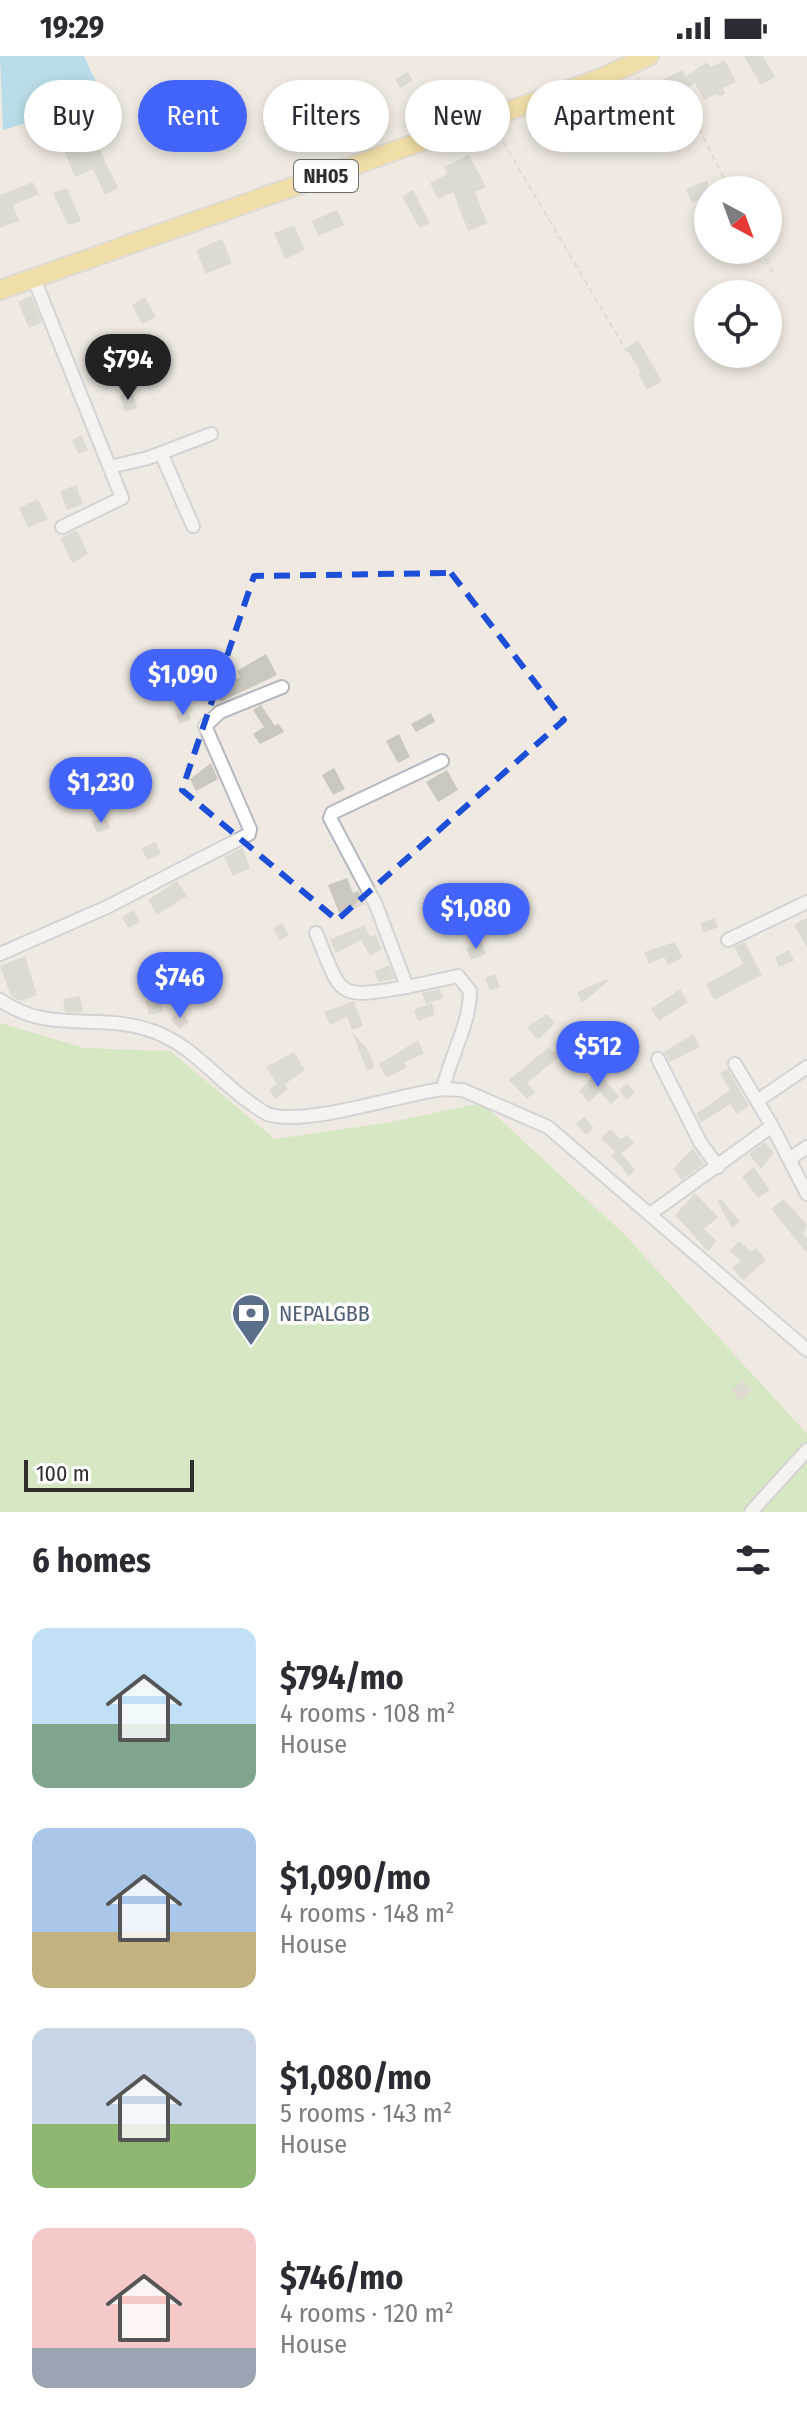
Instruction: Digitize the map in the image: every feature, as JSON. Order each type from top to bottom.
[{"type":"main road","name":"NH05","points":[[510,110],[599,79],[642,58]]},
{"type":"main road","name":"NH05","points":[[0,290],[405,147]]},
{"type":"street","points":[[34,279],[122,498],[62,527]]},
{"type":"street","points":[[110,467],[161,453],[211,434]]},
{"type":"street","points":[[161,453],[193,526]]},
{"type":"street","points":[[0,954],[107,907],[249,834],[250,829],[205,726],[220,712],[282,687]]},
{"type":"street","points":[[407,987],[376,905],[330,818],[332,813],[442,761]]},
{"type":"street","points":[[728,940],[807,902]]},
{"type":"street","points":[[316,933],[338,986],[347,993],[366,994],[458,976],[470,991],[467,1017],[449,1062],[443,1089]]},
{"type":"street","points":[[0,1000],[45,1021],[95,1022],[145,1028],[181,1043],[236,1093],[268,1115],[302,1116],[443,1089],[463,1090],[548,1127],[807,1350]]},
{"type":"street","points":[[658,1059],[700,1142],[718,1167]]},
{"type":"street","points":[[735,1064],[791,1158],[807,1194]]},
{"type":"street","points":[[757,1101],[807,1067]]},
{"type":"street","points":[[650,1214],[772,1126]]},
{"type":"street","points":[[791,1158],[807,1147]]},
{"type":"street","points":[[751,1512],[807,1450]]},
{"type":"path","points":[[642,58],[635,74],[676,138],[697,125],[723,176]]},
{"type":"path","points":[[510,150],[627,352]]},
{"type":"path","points":[[768,264],[773,273]]},
{"type":"highlighted area","points":[[451,573],[564,720],[337,920],[182,790],[254,576]]},
{"type":"green space","points":[[0,1023],[84,1048],[170,1051],[275,1139],[391,1122],[482,1103],[623,1233],[807,1434],[807,1512],[0,1512]]},
{"type":"water","points":[[0,56],[84,56],[95,80],[24,80],[24,124],[3,130]]},
{"type":"building","points":[[744,56],[763,56],[775,77],[761,85]]},
{"type":"building","points":[[725,60],[736,82],[723,88],[725,94],[717,97],[716,94],[704,100],[703,80],[662,80],[682,70],[686,76],[707,62],[711,67]]},
{"type":"building","points":[[408,72],[412,80],[405,80],[405,85],[400,88],[395,79]]},
{"type":"building","points":[[65,152],[101,152],[118,188],[105,195],[93,169],[75,177]]},
{"type":"building","points":[[469,155],[486,187],[475,192],[487,223],[468,231],[453,192],[438,199],[430,183],[447,174],[444,167]]},
{"type":"building","points":[[33,182],[39,194],[13,205],[19,221],[0,228],[0,195]]},
{"type":"building","points":[[694,186],[694,202],[692,203],[686,189]]},
{"type":"building","points":[[67,188],[81,221],[68,225],[53,193]]},
{"type":"building","points":[[413,190],[430,223],[419,228],[402,196]]},
{"type":"building","points":[[337,210],[344,225],[318,236],[312,221]]},
{"type":"building","points":[[294,225],[305,250],[285,259],[274,233]]},
{"type":"building","points":[[222,239],[232,263],[206,274],[196,250]]},
{"type":"building","points":[[31,296],[42,322],[29,328],[18,302]]},
{"type":"building","points":[[145,297],[156,317],[142,324],[132,305]]},
{"type":"building","points":[[638,340],[662,381],[647,390],[638,374],[641,372],[626,348]]},
{"type":"building","points":[[154,349],[158,359],[119,375],[115,366]]},
{"type":"building","points":[[132,392],[137,408],[125,412],[120,396]]},
{"type":"building","points":[[81,435],[88,450],[78,454],[72,440]]},
{"type":"building","points":[[76,485],[83,504],[67,510],[60,491]]},
{"type":"building","points":[[38,499],[48,519],[28,528],[19,508]]},
{"type":"building","points":[[77,530],[88,554],[72,563],[60,538]]},
{"type":"building","points":[[266,654],[277,675],[220,702],[214,689],[240,677],[237,671]]},
{"type":"building","points":[[261,705],[275,726],[278,723],[284,732],[260,744],[253,734],[264,727],[253,710]]},
{"type":"building","points":[[187,710],[191,719],[179,724],[176,714]]},
{"type":"building","points":[[431,713],[435,722],[416,732],[411,724]]},
{"type":"building","points":[[399,734],[410,757],[398,763],[386,741]]},
{"type":"building","points":[[211,763],[218,779],[196,791],[190,779]]},
{"type":"building","points":[[334,768],[345,789],[333,795],[322,775]]},
{"type":"building","points":[[447,770],[458,790],[438,802],[426,782]]},
{"type":"building","points":[[105,816],[110,828],[97,833],[92,822]]},
{"type":"building","points":[[156,842],[161,854],[147,860],[142,848]]},
{"type":"building","points":[[242,848],[250,868],[233,876],[224,857]]},
{"type":"building","points":[[347,878],[353,893],[358,891],[365,904],[340,915],[328,885]]},
{"type":"building","points":[[177,881],[187,896],[157,915],[148,900]]},
{"type":"building","points":[[134,910],[140,922],[128,928],[122,917]]},
{"type":"building","points":[[807,917],[807,948],[794,925]]},
{"type":"building","points":[[714,918],[718,927],[704,933],[700,923]]},
{"type":"building","points":[[282,923],[289,935],[280,940],[273,928]]},
{"type":"building","points":[[364,925],[370,937],[375,934],[382,949],[370,956],[361,940],[336,953],[330,940]]},
{"type":"building","points":[[481,942],[486,954],[471,960],[466,948]]},
{"type":"building","points":[[674,942],[683,957],[668,965],[664,957],[649,964],[644,952]]},
{"type":"building","points":[[745,942],[762,975],[714,1000],[706,984],[743,964],[734,947]]},
{"type":"building","points":[[789,950],[794,961],[779,967],[775,957]]},
{"type":"building","points":[[25,956],[37,995],[20,1001],[11,996],[0,966]]},
{"type":"building","points":[[389,965],[395,979],[379,982],[374,972]]},
{"type":"building","points":[[495,974],[500,987],[490,991],[485,978]]},
{"type":"building","points":[[608,981],[582,1003],[577,992]]},
{"type":"building","points":[[440,989],[443,998],[426,1004],[422,993]]},
{"type":"building","points":[[680,989],[688,1002],[659,1021],[651,1009]]},
{"type":"building","points":[[80,996],[83,1012],[65,1012],[63,999]]},
{"type":"building","points":[[160,998],[163,1012],[149,1015],[146,1001]]},
{"type":"building","points":[[354,1001],[363,1026],[352,1030],[347,1017],[330,1025],[324,1012]]},
{"type":"building","points":[[432,1003],[435,1015],[418,1021],[414,1010]]},
{"type":"building","points":[[181,1011],[189,1022],[179,1029],[171,1019]]},
{"type":"building","points":[[547,1014],[555,1023],[538,1040],[527,1027]]},
{"type":"building","points":[[588,1026],[595,1039],[585,1044],[578,1032]]},
{"type":"building","points":[[352,1032],[367,1049],[375,1067],[367,1071]]},
{"type":"building","points":[[608,1034],[616,1043],[608,1049],[600,1040]]},
{"type":"building","points":[[693,1034],[700,1047],[669,1062],[664,1052]]},
{"type":"building","points":[[418,1040],[424,1054],[404,1062],[407,1067],[386,1078],[379,1064]]},
{"type":"building","points":[[562,1043],[569,1049],[527,1083],[535,1092],[527,1099],[509,1080],[549,1047],[554,1053]]},
{"type":"building","points":[[294,1052],[305,1070],[285,1084],[288,1089],[275,1099],[269,1090],[277,1084],[266,1067]]},
{"type":"building","points":[[728,1069],[749,1106],[737,1114],[730,1104],[701,1123],[696,1114],[730,1090],[720,1073]]},
{"type":"building","points":[[597,1072],[619,1096],[611,1104],[600,1092],[589,1102],[579,1091]]},
{"type":"building","points":[[627,1083],[635,1093],[626,1100],[619,1090]]},
{"type":"building","points":[[584,1117],[594,1128],[586,1135],[576,1124]]},
{"type":"building","points":[[610,1129],[621,1139],[627,1135],[634,1143],[621,1153],[635,1170],[629,1176],[611,1155],[615,1152],[601,1138]]},
{"type":"building","points":[[765,1142],[774,1153],[761,1169],[749,1154]]},
{"type":"building","points":[[693,1148],[704,1164],[682,1180],[673,1169]]},
{"type":"building","points":[[754,1167],[770,1190],[758,1198],[742,1176]]},
{"type":"building","points":[[695,1193],[718,1217],[704,1229],[717,1241],[708,1251],[675,1215]]},
{"type":"building","points":[[721,1199],[740,1221],[732,1228],[717,1201]]},
{"type":"building","points":[[784,1199],[807,1225],[803,1234],[807,1238],[807,1253],[771,1209]]},
{"type":"building","points":[[739,1241],[751,1252],[755,1248],[766,1260],[743,1280],[732,1268],[741,1261],[730,1251]]},
{"type":"building","points":[[744,1380],[752,1391],[740,1401],[732,1391]]},
{"type":"place","name":"NEPALGBB","points":[[251,1347]]}]
